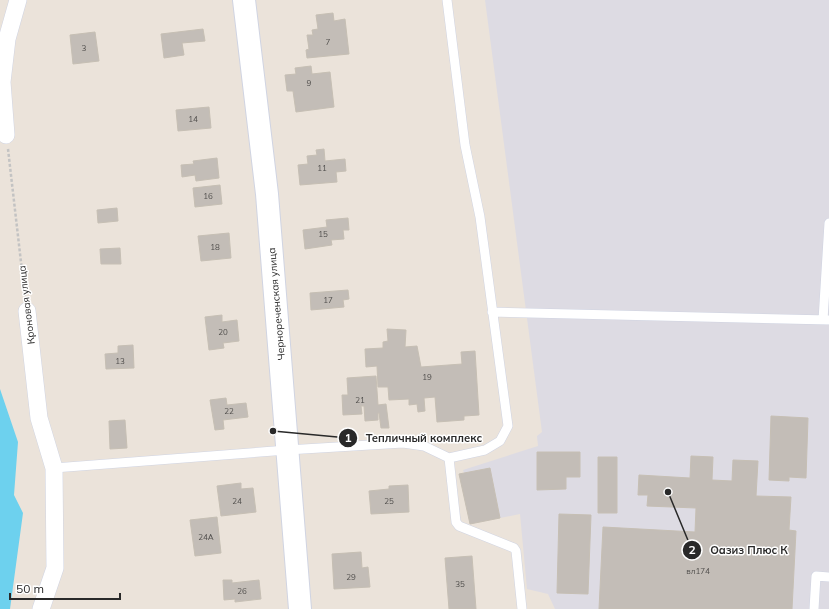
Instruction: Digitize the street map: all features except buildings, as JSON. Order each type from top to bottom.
[{"type":"street","points":[[6,135],[2,82],[7,39],[18,0]]},
{"type":"street","name":"Чернореченская улица","points":[[244,0],[267,194],[300,609]]},
{"type":"street","name":"Кроновая улица","points":[[27,311],[39,418],[54,468],[55,568],[41,609]]},
{"type":"lane","points":[[54,468],[287,450],[403,443],[424,446],[449,458],[485,450],[500,441],[508,426],[480,217],[465,145],[447,0]]},
{"type":"lane","points":[[492,312],[826,320],[829,223]]},
{"type":"lane","points":[[449,458],[456,522],[459,526],[514,548],[516,551],[522,609]]},
{"type":"lane","points":[[814,609],[816,576],[829,577]]},
{"type":"path","name":"Кроновая улица","points":[[6,135],[27,311]]},
{"type":"shaded area","points":[[485,0],[829,0],[829,609],[555,609],[548,594],[527,589],[520,514],[470,524],[459,474],[464,473],[463,470],[538,446],[537,436],[542,432]]},
{"type":"water","points":[[0,389],[18,442],[14,495],[23,513],[10,609],[0,609]]},
{"type":"place","name":"Тепличный комплекс","points":[[273,431]]},
{"type":"place","name":"Оазиз Плюс К","points":[[668,492]]}]
